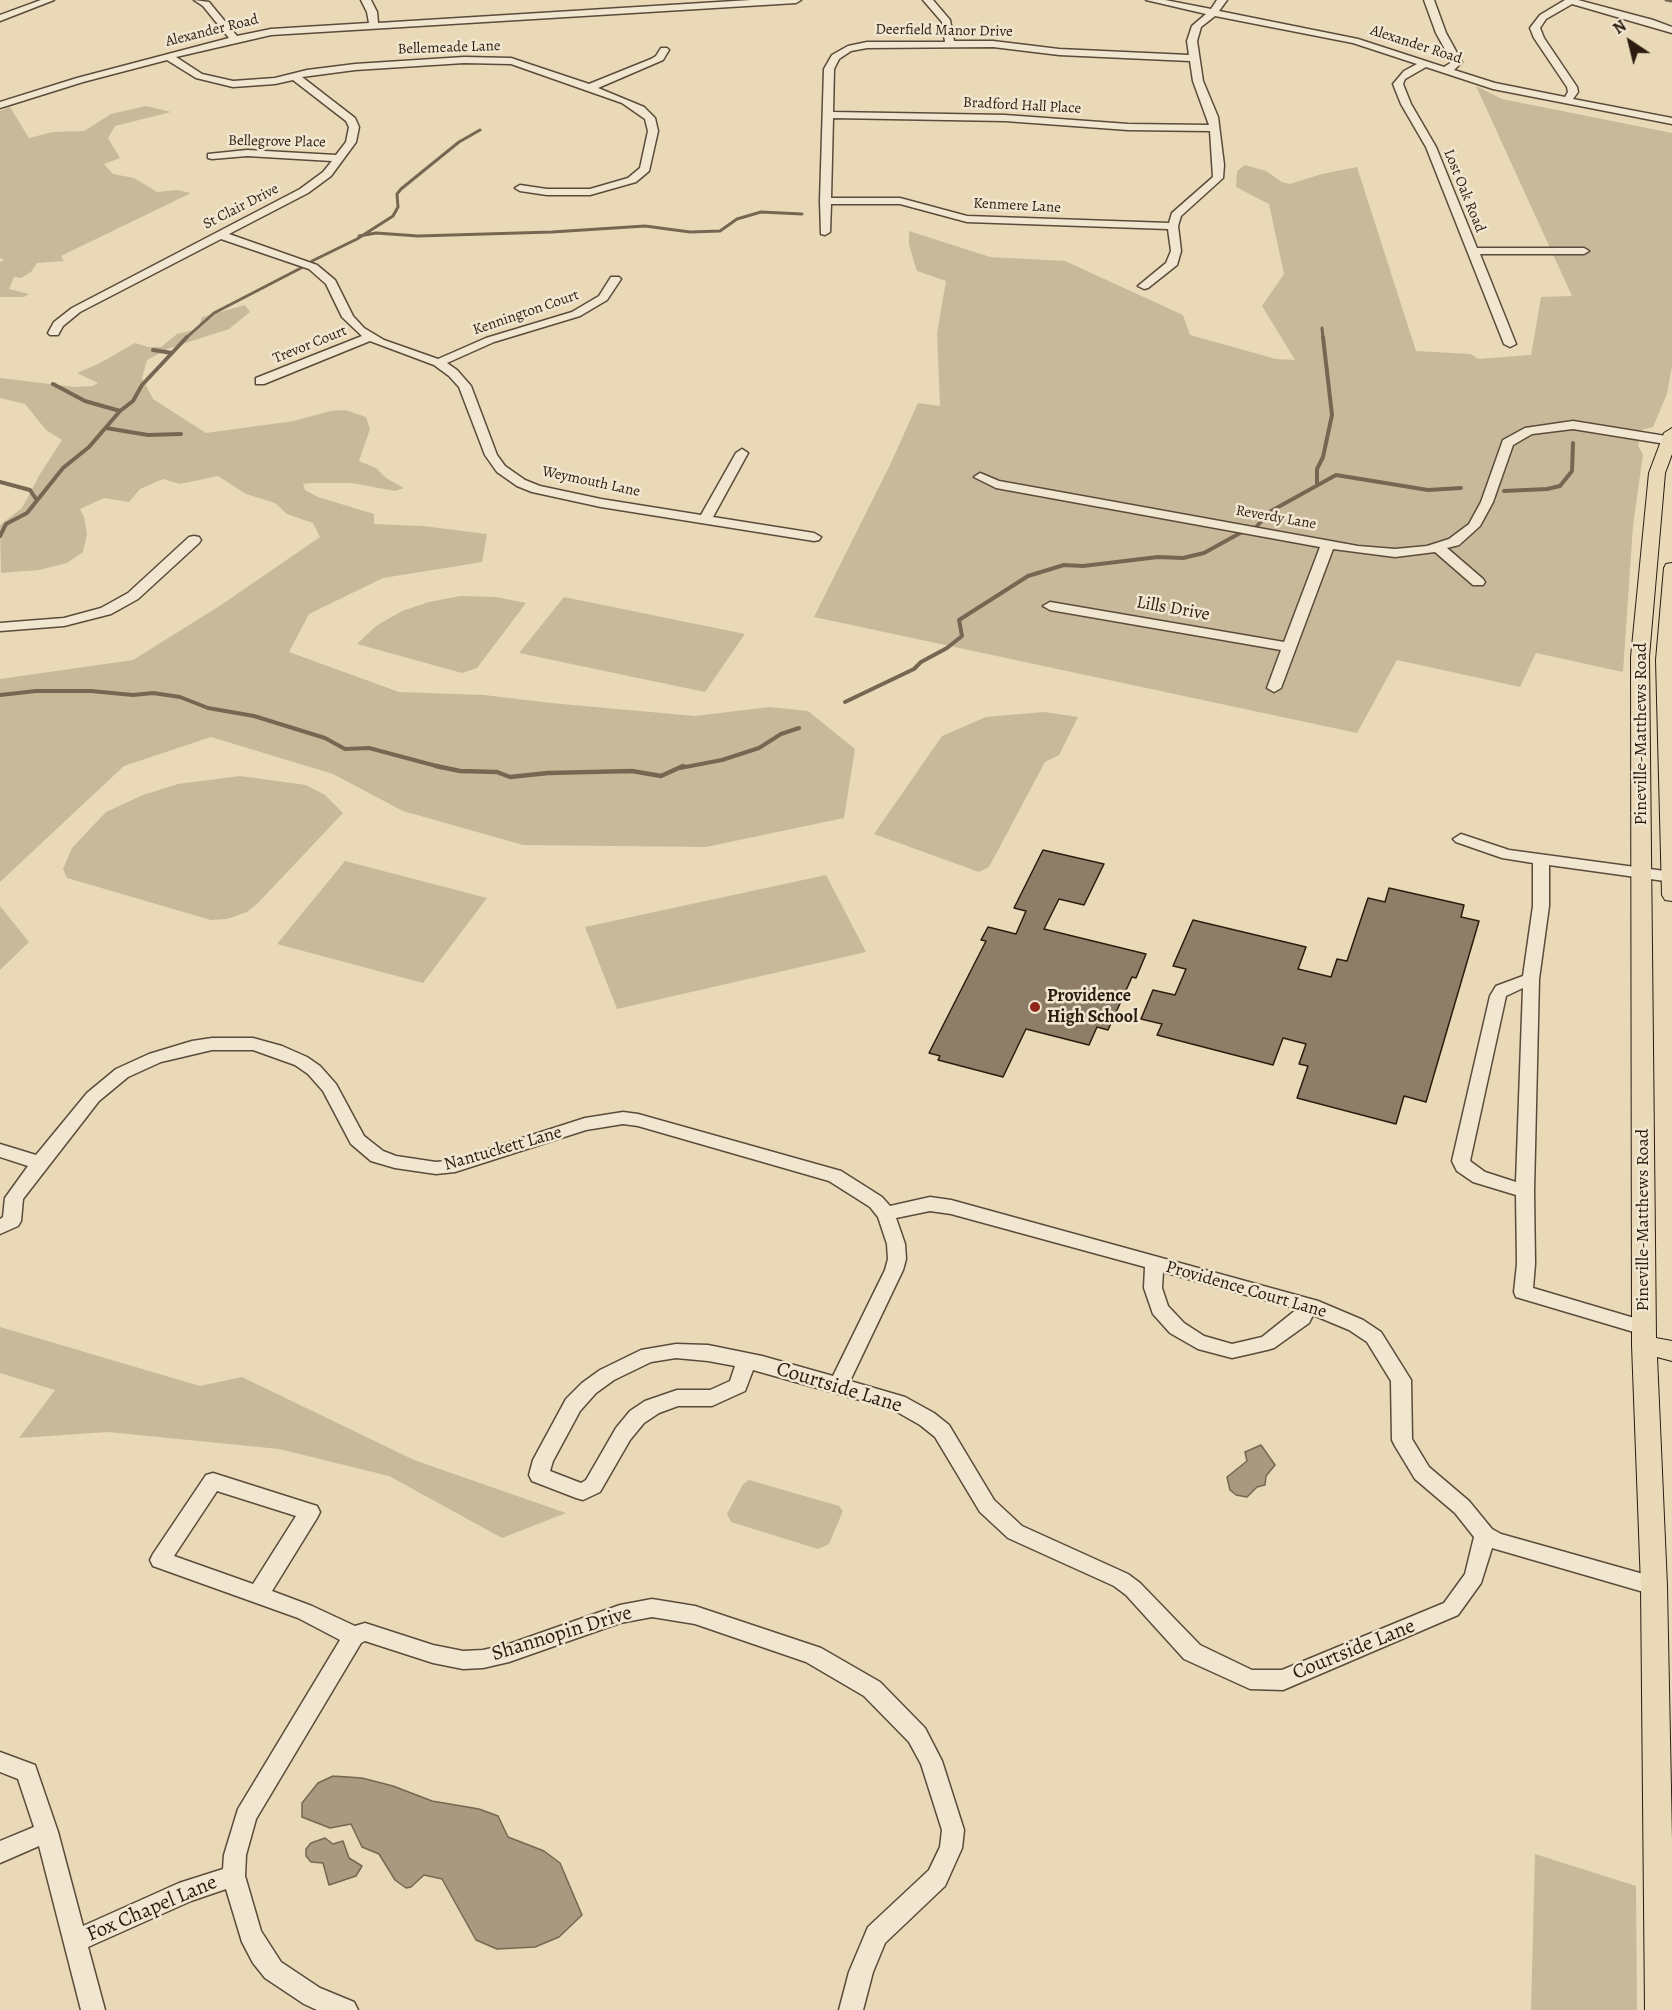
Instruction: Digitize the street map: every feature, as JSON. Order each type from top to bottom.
[{"type":"main road","name":"Pineville-Matthews Road","points":[[1671,438],[1657,473],[1640,657],[1661,876],[1672,895]]},
{"type":"main road","name":"Pineville-Matthews Road","points":[[1660,2010],[1654,1586],[1644,1337],[1661,876],[1665,660],[1672,568]]},
{"type":"main road","points":[[1644,1337],[1672,1352]]},
{"type":"street","points":[[0,18],[49,0]]},
{"type":"street","points":[[199,0],[206,4],[235,39]]},
{"type":"street","points":[[366,0],[372,12],[374,25]]},
{"type":"street","name":"Alexander Road","points":[[0,105],[80,80],[235,39],[281,31],[683,3],[796,0]]},
{"type":"street","points":[[928,0],[946,22],[950,43]]},
{"type":"street","name":"Alexander Road","points":[[1151,0],[1355,41],[1494,86],[1672,122]]},
{"type":"street","points":[[1144,286],[1171,265],[1176,251],[1173,226],[1176,215],[1218,178],[1219,165],[1213,117],[1198,81],[1192,41],[1197,26],[1214,12],[1222,0]]},
{"type":"street","points":[[1429,0],[1441,33],[1457,62],[1444,71]]},
{"type":"street","points":[[1567,101],[1573,92],[1572,87],[1539,38],[1535,28],[1543,17],[1571,0],[1672,30]]},
{"type":"street","name":"Deerfield Manor Drive","points":[[825,232],[828,69],[835,57],[848,49],[867,45],[950,43],[1196,58]]},
{"type":"street","points":[[589,88],[654,61],[663,54],[664,50]]},
{"type":"street","name":"Bellemeade Lane","points":[[170,57],[199,76],[227,84],[259,83],[355,67],[496,60],[524,64],[589,88],[635,106],[650,118],[653,131],[645,169],[627,182],[597,190],[547,192],[520,188]]},
{"type":"street","name":"Lost Oak Road","points":[[1425,64],[1407,73],[1398,84],[1406,104],[1431,147],[1510,344]]},
{"type":"street","name":"St Clair Drive","points":[[54,333],[58,324],[76,310],[304,191],[327,174],[340,158],[354,134],[351,120],[294,76]]},
{"type":"street","name":"Bradford Hall Place","points":[[828,115],[1005,118],[1128,127],[1215,128]]},
{"type":"street","name":"Bellegrove Place","points":[[212,156],[247,153],[340,158]]},
{"type":"street","name":"Kenmere Lane","points":[[825,201],[900,201],[968,219],[1173,226]]},
{"type":"street","name":"Weymouth Lane","points":[[221,235],[313,267],[332,282],[351,321],[370,336],[438,363],[453,373],[465,386],[491,455],[497,465],[521,483],[536,489],[592,501],[814,537]]},
{"type":"street","points":[[1472,251],[1584,251]]},
{"type":"street","name":"Kennington Court","points":[[438,363],[504,335],[576,314],[603,298],[615,279]]},
{"type":"street","name":"Trevor Court","points":[[260,381],[370,336]]},
{"type":"street","name":"Reverdy Lane","points":[[980,477],[996,484],[1395,554],[1454,542],[1474,526],[1487,502],[1506,443],[1534,436],[1567,434],[1649,442],[1671,438]]},
{"type":"street","points":[[705,520],[742,453]]},
{"type":"street","points":[[0,627],[64,622],[106,611],[133,596],[194,540]]},
{"type":"street","points":[[1274,688],[1328,544]]},
{"type":"street","points":[[1437,547],[1478,582]]},
{"type":"street","name":"Lills Drive","points":[[1050,606],[1290,647]]},
{"type":"street","points":[[1461,839],[1490,851],[1661,876]]},
{"type":"street","points":[[1541,860],[1540,906],[1531,979],[1525,1191],[1526,1264],[1523,1292],[1644,1337]]},
{"type":"street","points":[[1525,1191],[1469,1171],[1463,1166],[1461,1155],[1498,996],[1502,990],[1531,979]]},
{"type":"street","name":"Nantuckett Lane","points":[[6,1224],[14,1198],[40,1162],[93,1097],[122,1074],[137,1065],[176,1051],[212,1044],[253,1044],[276,1050],[314,1070],[330,1088],[357,1140],[377,1156],[395,1162],[436,1168],[455,1166],[585,1124],[623,1118],[679,1131],[835,1176],[876,1202],[886,1214],[896,1244],[897,1259],[894,1270],[838,1385]]},
{"type":"street","points":[[0,1150],[40,1162]]},
{"type":"street","name":"Providence Court Lane","points":[[886,1214],[930,1204],[951,1207],[1308,1306],[1356,1325],[1374,1337],[1401,1380],[1402,1440],[1422,1473],[1462,1507],[1485,1535],[1496,1541],[1654,1586]]},
{"type":"street","points":[[1154,1263],[1153,1288],[1160,1309],[1178,1328],[1198,1342],[1232,1351],[1267,1343],[1302,1318],[1308,1306]]},
{"type":"street","name":"Courtside Lane","points":[[746,1361],[738,1386],[712,1398],[677,1398],[652,1407],[637,1417],[623,1434],[593,1486],[583,1492],[539,1475],[543,1460],[573,1405],[589,1388],[626,1364],[648,1355],[676,1351],[708,1353],[746,1361],[838,1385],[898,1403],[927,1419],[942,1431],[987,1506],[1015,1532],[1121,1580],[1192,1652],[1250,1679],[1283,1680],[1451,1609],[1474,1577],[1485,1535]]},
{"type":"street","points":[[258,1595],[310,1512],[213,1481],[160,1560],[305,1612],[354,1636],[246,1816],[235,1855],[234,1876],[250,1934],[261,1955],[273,1970],[312,1996],[346,2010]]},
{"type":"street","name":"Shannopin Drive","points":[[354,1636],[365,1632],[433,1654],[463,1660],[483,1659],[509,1653],[620,1614],[652,1608],[695,1615],[813,1655],[872,1689],[917,1735],[931,1761],[953,1830],[951,1848],[937,1878],[876,1935],[861,1972],[851,2010]]},
{"type":"street","name":"Fox Chapel Lane","points":[[0,1762],[27,1772],[47,1832],[75,1941],[187,1891],[234,1876]]},
{"type":"street","points":[[0,1852],[47,1832]]},
{"type":"street","points":[[75,1941],[93,2010]]},
{"type":"shaded area","points":[[1476,86],[1502,99],[1672,133],[1672,366],[1667,394],[1653,427],[1641,430],[1638,446],[1643,454],[1633,526],[1623,672],[1536,653],[1520,687],[1397,660],[1357,733],[814,617],[889,467],[918,403],[940,406],[937,333],[946,281],[917,271],[909,245],[909,231],[990,257],[1065,261],[1183,315],[1190,335],[1276,359],[1295,360],[1262,306],[1284,274],[1269,204],[1236,187],[1237,171],[1245,165],[1266,171],[1282,182],[1290,184],[1322,174],[1357,167],[1416,351],[1471,354],[1478,359],[1531,355],[1541,297],[1572,296]]},
{"type":"shaded area","points":[[146,106],[171,112],[115,126],[108,138],[120,158],[104,164],[113,174],[134,178],[157,192],[177,190],[191,193],[61,256],[64,261],[37,263],[31,272],[21,278],[14,277],[9,289],[29,294],[24,297],[0,297],[0,262],[4,260],[0,258],[0,111],[10,107],[29,138],[53,132],[84,131],[111,114]]},
{"type":"shaded area","points":[[245,305],[250,312],[229,329],[170,348],[147,360],[142,378],[153,399],[206,433],[294,421],[330,411],[345,410],[366,417],[370,429],[359,461],[376,468],[386,478],[404,488],[395,491],[352,483],[314,483],[303,484],[305,490],[318,497],[374,514],[374,524],[423,526],[487,534],[482,562],[383,578],[309,614],[289,652],[399,692],[484,695],[695,716],[769,707],[808,711],[855,749],[844,818],[706,847],[523,845],[403,811],[333,774],[211,737],[124,766],[0,882],[0,679],[133,660],[221,605],[320,537],[313,523],[287,514],[275,503],[246,494],[218,476],[180,484],[163,479],[140,489],[129,502],[104,498],[80,509],[87,534],[83,552],[67,563],[39,570],[1,573],[0,525],[22,508],[62,440],[46,430],[25,404],[0,398],[0,378],[75,387],[93,386],[98,383],[77,373],[135,343],[148,347],[161,347],[177,334],[198,329],[202,317]]},
{"type":"shaded area","points":[[460,596],[496,597],[526,603],[477,668],[462,673],[357,644],[376,626],[402,611],[429,602]]},
{"type":"shaded area","points":[[564,597],[745,634],[705,692],[519,653]]},
{"type":"shaded area","points":[[1044,712],[1078,717],[1059,755],[1045,762],[989,867],[979,872],[874,834],[942,736],[986,717]]},
{"type":"shaded area","points":[[240,776],[306,785],[325,795],[343,813],[247,912],[227,919],[211,920],[67,878],[63,869],[72,848],[106,812],[143,795],[178,784]]},
{"type":"shaded area","points":[[345,861],[487,898],[423,983],[277,944]]},
{"type":"shaded area","points":[[826,875],[866,952],[617,1009],[585,927]]},
{"type":"shaded area","points":[[0,906],[29,942],[0,970]]},
{"type":"shaded area","points":[[0,1327],[200,1386],[242,1377],[414,1460],[566,1513],[502,1538],[389,1476],[279,1449],[108,1432],[19,1438],[55,1390],[0,1373]]},
{"type":"shaded area","points":[[1261,1445],[1275,1465],[1266,1476],[1265,1485],[1257,1487],[1247,1497],[1236,1495],[1230,1490],[1227,1477],[1247,1461],[1245,1452]]},
{"type":"shaded area","points":[[749,1480],[839,1506],[843,1511],[829,1544],[818,1549],[731,1522],[727,1514],[743,1484]]},
{"type":"shaded area","points":[[333,1776],[362,1778],[393,1786],[432,1801],[479,1809],[498,1816],[508,1837],[544,1851],[560,1863],[582,1915],[559,1937],[535,1947],[497,1949],[476,1940],[442,1879],[424,1875],[411,1887],[406,1888],[395,1880],[379,1854],[362,1847],[351,1824],[330,1828],[302,1817],[302,1803],[318,1783]]},
{"type":"shaded area","points":[[325,1838],[333,1844],[343,1841],[349,1858],[362,1866],[356,1876],[329,1885],[323,1863],[311,1862],[306,1856],[306,1849],[311,1843]]},
{"type":"shaded area","points":[[1535,1854],[1636,1886],[1637,2010],[1531,2010]]},
{"type":"building","points":[[1043,850],[1104,864],[1084,905],[1059,899],[1044,929],[1146,954],[1136,978],[1132,977],[1108,1030],[1097,1027],[1089,1045],[1026,1029],[1003,1077],[938,1060],[940,1056],[929,1053],[986,941],[981,940],[988,927],[1016,934],[1026,911],[1014,908]]},
{"type":"building","name":"Providence High School","points":[[1389,888],[1464,905],[1461,917],[1479,921],[1426,1102],[1404,1096],[1396,1124],[1297,1098],[1308,1066],[1299,1064],[1306,1044],[1283,1038],[1273,1065],[1157,1035],[1162,1024],[1141,1019],[1153,990],[1175,995],[1186,969],[1173,966],[1193,920],[1306,947],[1298,969],[1331,977],[1337,959],[1347,961],[1368,898],[1385,902]]},
{"type":"waterway","points":[[1666,0],[1672,1]]},
{"type":"waterway","points":[[363,235],[393,216],[398,207],[397,194],[401,189],[459,142],[480,130]]},
{"type":"waterway","points":[[363,235],[376,233],[418,236],[552,232],[645,226],[690,232],[720,231],[737,219],[761,212],[802,214]]},
{"type":"waterway","points":[[312,261],[363,235]]},
{"type":"waterway","points":[[186,338],[214,313],[301,268]]},
{"type":"waterway","points":[[1322,328],[1323,338]]},
{"type":"waterway","points":[[1317,485],[1317,469],[1323,457],[1332,415],[1323,337]]},
{"type":"waterway","points":[[172,353],[186,338]]},
{"type":"waterway","points":[[153,350],[172,353]]},
{"type":"waterway","points":[[120,411],[133,401],[142,385],[172,353]]},
{"type":"waterway","points":[[53,384],[85,401],[120,411]]},
{"type":"waterway","points":[[0,536],[6,524],[27,513],[63,468],[89,447],[120,411]]},
{"type":"waterway","points":[[106,428],[148,435],[181,434]]},
{"type":"waterway","points":[[1504,491],[1547,489],[1560,486],[1572,471],[1573,443]]},
{"type":"waterway","points":[[1257,526],[1271,511],[1336,475],[1428,490],[1461,488]]},
{"type":"waterway","points":[[0,482],[30,490],[36,499]]},
{"type":"waterway","points":[[845,702],[914,669],[921,662],[947,648],[962,636],[959,620],[1028,576],[1064,565],[1083,566],[1158,557],[1183,558],[1204,553],[1242,532]]},
{"type":"waterway","points":[[0,695],[36,691],[91,691],[133,695],[153,693],[180,697],[208,708],[254,716],[325,738],[345,749],[369,748],[438,766]]},
{"type":"waterway","points":[[680,768],[722,760],[759,748],[781,734],[799,728]]},
{"type":"waterway","points":[[438,766],[460,771],[497,772],[510,777],[548,773],[632,771],[661,776],[683,766]]},
{"type":"waterway","points":[[438,766],[444,768]]},
{"type":"place","name":"Providence High School","points":[[1035,1007]]}]
